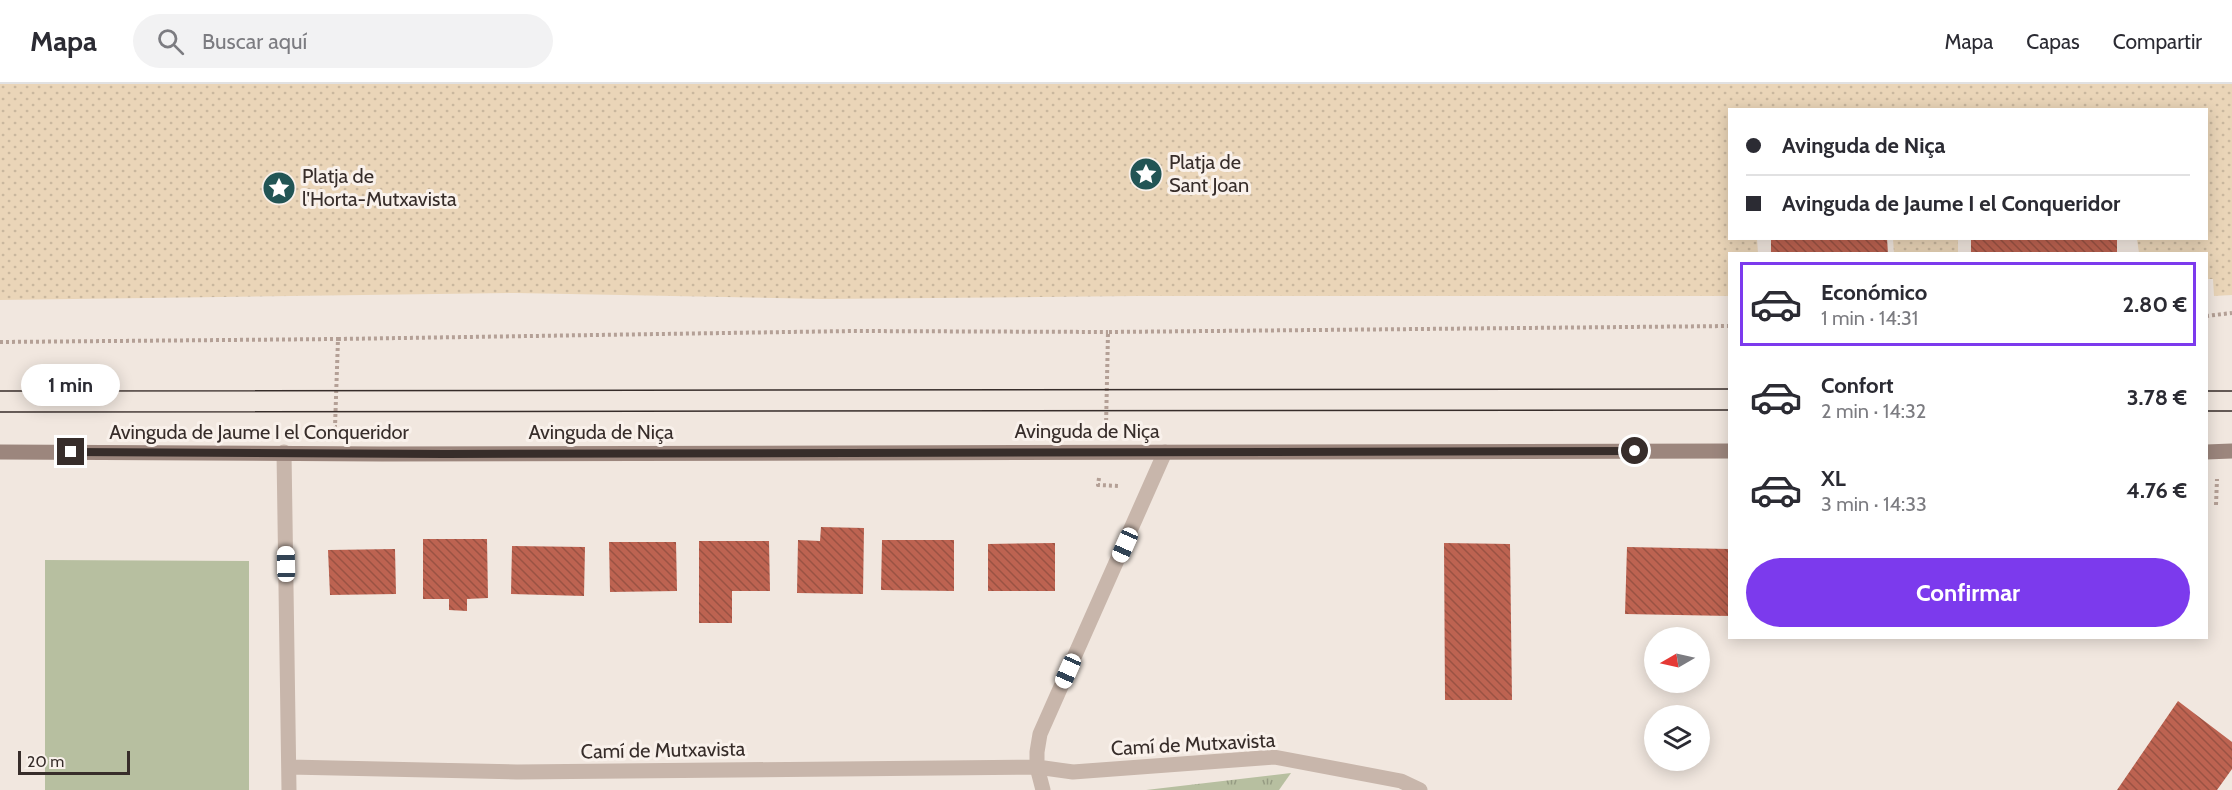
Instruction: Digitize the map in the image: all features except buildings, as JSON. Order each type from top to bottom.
[{"type":"street","name":"Avinguda de Niça","points":[[445,454],[1728,451]]},
{"type":"street","points":[[2208,452],[2232,451]]},
{"type":"street","name":"Avinguda de Jaume I el Conqueridor","points":[[0,452],[445,454]]},
{"type":"street","points":[[284,452],[289,790]]},
{"type":"street","points":[[1043,790],[1036,752],[1040,734],[1165,452]]},
{"type":"street","name":"Camí de Mutxavista","points":[[289,767],[517,772],[1037,767],[1073,772],[1275,758],[1401,780],[1420,790]]},
{"type":"path","points":[[2208,316],[2232,313]]},
{"type":"path","points":[[0,342],[853,331],[1108,332],[1728,326]]},
{"type":"path","points":[[1108,332],[1106,452],[1098,484],[1150,487]]},
{"type":"path","points":[[338,339],[335,427],[345,427]]},
{"type":"green space","points":[[45,560],[249,561],[249,790],[45,790]]},
{"type":"green space","points":[[1291,773],[1279,790],[1146,790]]},
{"type":"sand","name":"Platja de Sant Joan","points":[[0,84],[2232,84],[2232,295],[2214,296],[2213,279],[2208,279],[2208,252],[2139,252],[2137,240],[2208,240],[2208,108],[1728,108],[1728,240],[1757,240],[1758,252],[1728,252],[1728,296],[1136,296],[823,299],[516,293],[0,300]]},
{"type":"sand","points":[[1893,240],[1958,240],[1958,252],[1894,252]]},
{"type":"tram line","points":[[0,391],[1728,389]]},
{"type":"tram line","points":[[2208,391],[2232,391]]},
{"type":"tram line","points":[[0,412],[1728,410]]},
{"type":"tram line","points":[[2208,411],[2232,411]]},
{"type":"place","name":"Platja de Sant Joan","points":[[1146,174]]},
{"type":"place","name":"Platja de l'Horta-Mutxavista","points":[[279,188]]},
{"type":"route","points":[[71,452],[445,454],[1635,451]]}]
